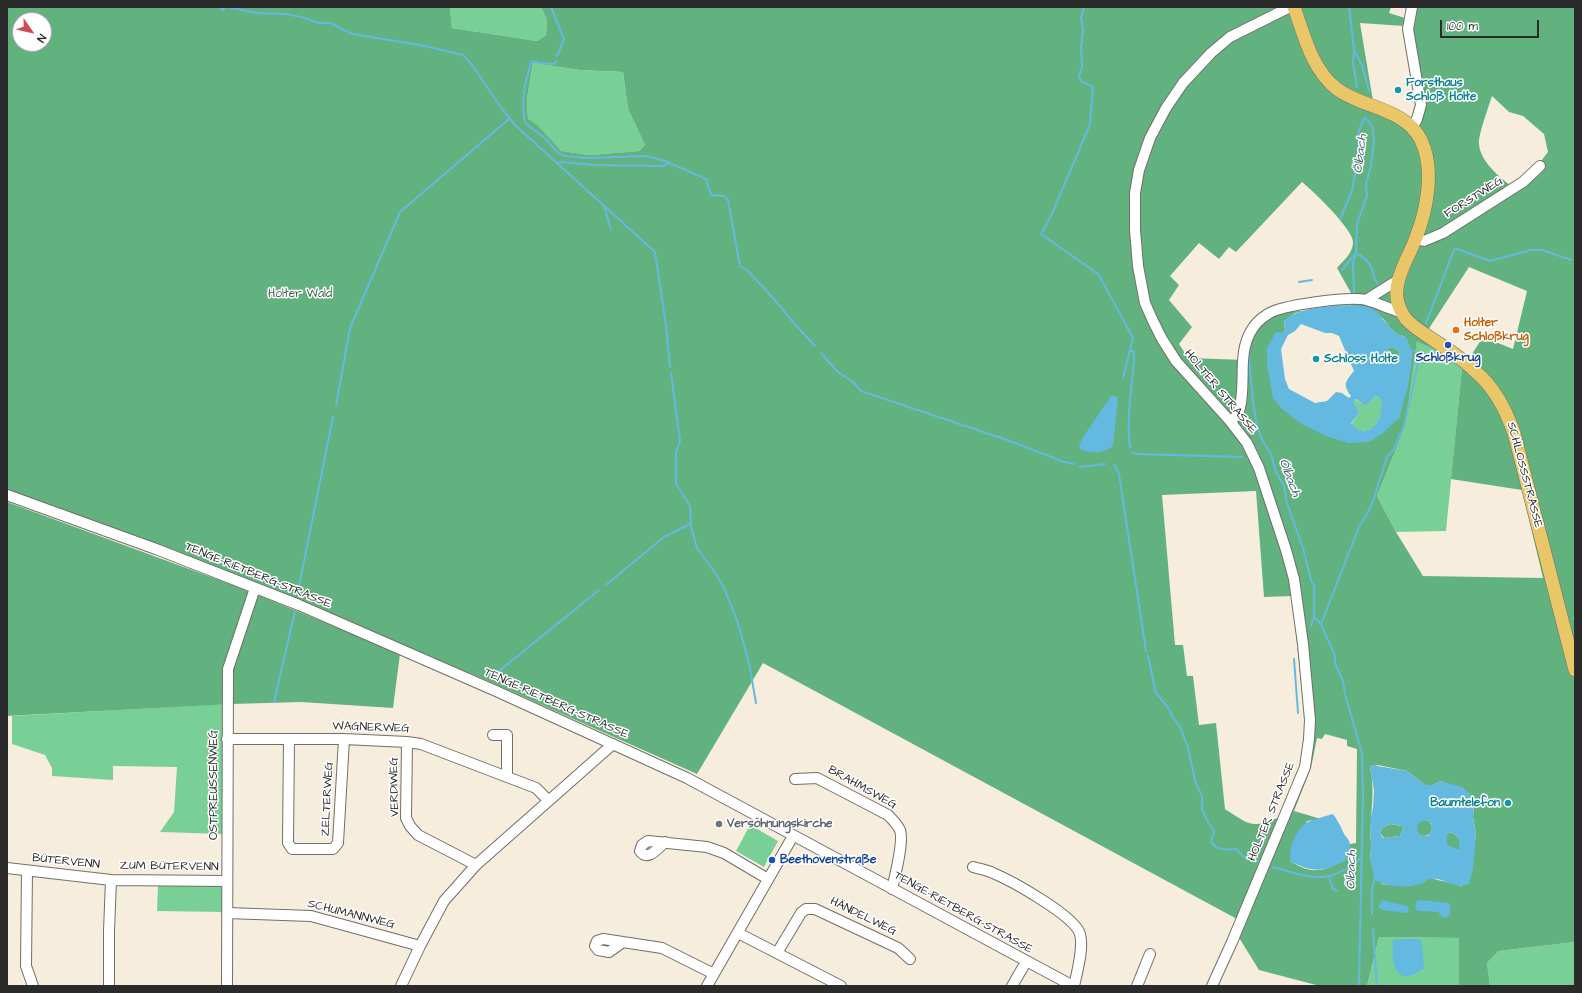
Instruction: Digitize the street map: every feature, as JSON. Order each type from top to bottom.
[{"type":"main road","name":"SCHLOSSSTRASSE","points":[[1294,7],[1314,61],[1325,78],[1337,89],[1352,98],[1390,113],[1405,122],[1412,128],[1421,140],[1428,171],[1424,212],[1416,239],[1398,280],[1396,292],[1401,312],[1406,320],[1478,373],[1488,384],[1504,408],[1514,433],[1575,670]]},
{"type":"street","name":"HOLTER STRASSE","points":[[1212,986],[1232,942],[1305,767],[1310,720],[1303,644],[1294,580],[1286,550],[1259,468],[1247,443],[1230,421],[1176,361],[1162,339],[1145,303],[1135,230],[1135,193],[1140,170],[1150,138],[1166,108],[1184,83],[1211,53],[1230,37],[1290,7]]},
{"type":"street","points":[[1412,7],[1408,29],[1420,105],[1417,119],[1412,128]]},
{"type":"street","name":"FORSTWEG","points":[[1416,239],[1424,241],[1442,233],[1522,182],[1540,166]]},
{"type":"street","points":[[1366,300],[1398,280]]},
{"type":"street","points":[[1230,421],[1238,414],[1243,387],[1243,361],[1248,336],[1268,314],[1281,309],[1313,302],[1344,299],[1366,300],[1401,312]]},
{"type":"street","name":"TENGE-RIETBERG-STRASSE","points":[[7,495],[149,547],[306,608],[482,684],[687,778],[1026,962],[1074,986]]},
{"type":"street","name":"OSTPREUSSENWEG","points":[[227,986],[228,669],[255,588]]},
{"type":"street","points":[[493,735],[507,735],[507,777]]},
{"type":"street","name":"WAGNERWEG","points":[[227,739],[344,740],[407,742],[421,744],[536,788],[548,800]]},
{"type":"street","name":"ZELTERWEG","points":[[289,739],[288,844],[292,849],[333,850],[338,843],[344,740]]},
{"type":"street","name":"VERDIWEG","points":[[407,742],[406,818],[410,826],[418,835],[476,865]]},
{"type":"street","points":[[401,986],[444,901],[476,865],[613,744]]},
{"type":"street","name":"BRAHMSWEG","points":[[795,779],[817,778],[888,815],[896,823],[900,832],[899,862],[892,889]]},
{"type":"street","points":[[707,986],[793,836]]},
{"type":"street","points":[[665,842],[707,847],[724,853],[768,879]]},
{"type":"street","points":[[973,867],[993,873],[1031,894],[1071,920],[1078,928],[1081,944],[1074,986]]},
{"type":"street","name":"BÜTERVENN","points":[[7,868],[111,880],[108,986]]},
{"type":"street","points":[[27,871],[26,966],[33,986]]},
{"type":"street","name":"ZUM BÜTERVENN","points":[[111,880],[227,881]]},
{"type":"street","name":"HÄNDELWEG","points":[[777,953],[801,913],[806,909],[815,909],[898,948],[910,959]]},
{"type":"street","name":"SCHUMANNWEG","points":[[227,913],[311,916],[420,946]]},
{"type":"street","points":[[738,933],[841,986]]},
{"type":"street","points":[[623,942],[662,948],[714,974]]},
{"type":"street","points":[[1137,986],[1150,954]]},
{"type":"street","points":[[1012,986],[1026,962]]},
{"type":"green space","name":"Holter Wald","points":[[7,7],[450,7],[452,28],[537,41],[546,35],[547,20],[541,7],[1391,7],[1389,13],[1405,18],[1408,7],[1575,7],[1575,942],[1499,951],[1487,963],[1490,986],[1459,986],[1459,938],[1379,937],[1367,986],[1320,986],[1259,970],[1233,928],[1237,919],[763,663],[697,774],[479,677],[295,601],[7,491]],"holes":[[[1360,23],[1404,26],[1417,104],[1412,121],[1373,101]],[[533,63],[580,70],[623,72],[628,109],[645,145],[639,151],[590,155],[561,151],[538,126],[528,119],[527,99]],[[1492,96],[1509,112],[1523,116],[1544,134],[1548,152],[1538,165],[1513,187],[1502,179],[1487,163],[1480,150],[1479,140]],[[1302,182],[1323,202],[1347,228],[1353,242],[1350,253],[1337,268],[1351,293],[1351,306],[1367,308],[1378,314],[1394,332],[1404,336],[1412,354],[1399,418],[1349,443],[1273,398],[1283,333],[1285,330],[1284,321],[1295,313],[1304,311],[1288,312],[1274,316],[1261,324],[1251,336],[1246,360],[1188,358],[1179,344],[1192,327],[1169,300],[1179,285],[1170,276],[1199,243],[1219,259],[1229,247],[1236,252]],[[1469,267],[1527,291],[1513,349],[1483,337],[1470,357],[1428,330]],[[1417,341],[1438,351],[1462,368],[1451,479],[1522,490],[1543,578],[1423,576],[1396,532],[1377,496],[1405,427]],[[1256,491],[1264,597],[1292,596],[1305,721],[1305,740],[1301,766],[1282,816],[1264,823],[1252,824],[1225,809],[1216,723],[1199,725],[1193,676],[1187,676],[1183,645],[1175,645],[1162,495]],[[1325,734],[1347,740],[1347,746],[1357,749],[1356,843],[1350,844],[1345,856],[1336,864],[1324,869],[1311,870],[1290,861],[1307,821],[1321,819],[1294,811],[1311,768],[1317,738],[1322,739]],[[1378,765],[1407,771],[1425,785],[1432,785],[1441,781],[1474,805],[1473,817],[1476,835],[1474,849],[1462,886],[1430,878],[1418,884],[1407,886],[1382,884],[1370,860],[1372,777],[1370,767]]]},
{"type":"green space","points":[[450,7],[541,7],[547,20],[546,35],[537,41],[452,28]]},
{"type":"green space","points":[[533,63],[580,70],[623,72],[628,109],[645,145],[639,151],[590,155],[561,151],[528,119],[527,99]]},
{"type":"green space","points":[[1417,340],[1438,351],[1462,368],[1446,531],[1396,532],[1377,496],[1405,427]]},
{"type":"green space","points":[[1392,347],[1400,353],[1397,361],[1393,362],[1389,360],[1387,354],[1388,348]]},
{"type":"green space","points":[[1376,396],[1381,399],[1383,408],[1378,421],[1374,427],[1368,431],[1356,429],[1351,425],[1359,413],[1358,409],[1352,402],[1354,399],[1361,403],[1369,403]]},
{"type":"green space","points":[[7,502],[249,591],[400,654],[393,708],[301,702],[232,704],[7,716]]},
{"type":"green space","points":[[224,704],[224,834],[160,832],[174,812],[177,767],[113,766],[113,780],[52,776],[52,768],[45,755],[12,744],[12,716]]},
{"type":"green space","points":[[1424,820],[1430,822],[1432,828],[1430,834],[1424,836],[1418,834],[1416,828],[1418,822]]},
{"type":"green space","points":[[1390,824],[1402,826],[1403,830],[1400,836],[1384,838],[1380,833],[1382,828]]},
{"type":"green space","points":[[750,825],[778,841],[764,867],[736,851]]},
{"type":"green space","points":[[1451,832],[1459,838],[1459,850],[1447,846],[1447,834]]},
{"type":"green space","points":[[217,884],[223,889],[222,912],[157,911],[158,885]]},
{"type":"green space","points":[[1379,937],[1460,938],[1459,986],[1367,986]]},
{"type":"green space","points":[[1575,942],[1575,986],[1490,986],[1487,963],[1499,951]]},
{"type":"water","points":[[1337,305],[1368,307],[1373,309],[1393,331],[1407,338],[1412,354],[1407,390],[1399,418],[1383,433],[1369,442],[1349,443],[1329,437],[1303,425],[1281,408],[1273,398],[1267,365],[1267,348],[1276,332],[1283,333],[1285,330],[1284,321],[1295,313],[1309,309]],"holes":[[[1301,324],[1325,333],[1332,333],[1339,336],[1354,371],[1346,383],[1348,392],[1351,396],[1349,398],[1342,393],[1336,392],[1327,401],[1315,403],[1289,389],[1285,379],[1281,349],[1288,335],[1295,331]],[[1392,347],[1400,353],[1397,361],[1393,362],[1389,360],[1387,354],[1388,348]],[[1376,396],[1381,399],[1381,414],[1374,426],[1369,430],[1364,431],[1351,424],[1359,413],[1353,402],[1355,399],[1365,405]]]},
{"type":"water","points":[[1112,395],[1118,398],[1113,446],[1109,449],[1098,452],[1081,450],[1079,446],[1083,437]]},
{"type":"water","points":[[1372,765],[1407,771],[1425,785],[1432,785],[1440,781],[1462,787],[1470,794],[1474,805],[1473,817],[1476,835],[1473,869],[1469,884],[1453,885],[1440,880],[1431,879],[1415,885],[1397,886],[1385,884],[1375,880],[1370,861],[1370,822],[1374,790],[1370,767]],"holes":[[[1426,820],[1431,823],[1432,830],[1428,836],[1422,836],[1418,833],[1417,827],[1419,822]],[[1390,824],[1402,826],[1403,830],[1400,836],[1383,838],[1380,833],[1382,828]],[[1451,832],[1459,838],[1459,850],[1447,845],[1447,834]]]},
{"type":"water","points":[[1333,814],[1344,835],[1348,838],[1350,844],[1350,850],[1345,861],[1318,870],[1305,868],[1290,861],[1294,840],[1302,826],[1310,821]]},
{"type":"water","points":[[1382,900],[1407,906],[1409,909],[1407,913],[1383,910],[1378,907]]},
{"type":"water","points":[[1418,900],[1449,903],[1450,914],[1446,918],[1438,912],[1418,911],[1415,909]]},
{"type":"water","points":[[1420,939],[1422,944],[1424,968],[1407,976],[1401,975],[1397,971],[1394,965],[1393,957],[1393,940]]},
{"type":"waterway","points":[[220,7],[223,10],[225,7]]},
{"type":"waterway","points":[[227,7],[257,13],[287,14],[318,23],[330,23],[352,34],[420,45],[463,55],[472,65],[502,109],[515,125],[655,252],[666,326],[670,367]]},
{"type":"waterway","points":[[551,7],[564,39],[557,56]]},
{"type":"waterway","points":[[1084,7],[1081,18],[1083,30],[1081,47],[1082,67],[1079,77],[1081,81],[1093,87],[1090,124],[1052,214],[1041,234],[1098,274],[1100,277],[1133,338],[1123,378]]},
{"type":"waterway","name":"Ölbach","points":[[1349,7],[1354,50],[1362,65],[1369,91]]},
{"type":"waterway","name":"Ölbach","points":[[1354,50],[1353,62],[1357,87]]},
{"type":"waterway","points":[[556,61],[555,64],[532,61],[531,63],[525,84],[523,103],[526,124],[546,139],[558,153],[565,156],[586,158],[646,156],[665,161],[706,179],[711,195],[724,196],[728,200],[740,266],[748,271],[815,346]]},
{"type":"waterway","name":"Ölbach","points":[[1340,219],[1352,191],[1358,158],[1359,130],[1365,117],[1372,126],[1374,141],[1371,166],[1366,184],[1367,196],[1357,224],[1356,253],[1370,264],[1374,279],[1378,284]]},
{"type":"waterway","points":[[336,406],[350,328],[400,212],[509,119]]},
{"type":"waterway","points":[[558,163],[663,166],[670,163]]},
{"type":"waterway","points":[[604,206],[611,230]]},
{"type":"waterway","points":[[1426,323],[1454,250],[1457,249],[1490,261],[1531,250],[1543,250],[1571,260]]},
{"type":"waterway","name":"Ölbach","points":[[1354,292],[1353,264],[1356,253]]},
{"type":"waterway","name":"Ölbach","points":[[1342,270],[1355,254]]},
{"type":"waterway","name":"Ölbach","points":[[1299,282],[1312,280]]},
{"type":"waterway","name":"Ölbach","points":[[1250,348],[1249,358],[1253,402],[1257,425],[1261,438],[1271,454],[1276,472],[1284,486],[1287,503],[1303,548],[1311,580],[1314,585],[1314,617],[1321,624]]},
{"type":"waterway","name":"Ölbach","points":[[1359,986],[1363,795],[1362,754],[1345,694],[1343,681],[1335,663],[1335,656],[1321,624],[1359,527],[1373,501],[1387,457],[1394,449],[1404,426],[1419,354],[1410,349]]},
{"type":"waterway","points":[[1130,350],[1134,352],[1134,359],[1129,414],[1130,448]]},
{"type":"waterway","points":[[821,353],[838,372],[853,382],[861,391],[1010,441],[1064,462],[1074,464]]},
{"type":"waterway","points":[[671,373],[680,441],[676,452],[676,484],[690,506],[691,527],[697,548],[716,574],[725,590],[738,623],[749,663],[756,703]]},
{"type":"waterway","points":[[298,591],[333,417]]},
{"type":"waterway","points":[[1132,452],[1136,454],[1242,457]]},
{"type":"waterway","points":[[1080,467],[1105,464]]},
{"type":"waterway","points":[[1114,465],[1119,474],[1146,651]]},
{"type":"waterway","points":[[1253,466],[1259,484]]},
{"type":"waterway","points":[[606,585],[664,537],[690,524]]},
{"type":"waterway","points":[[490,676],[491,671],[499,671],[599,590]]},
{"type":"waterway","points":[[274,702],[295,611]]},
{"type":"waterway","points":[[1311,626],[1314,617]]},
{"type":"waterway","points":[[1148,656],[1156,693],[1169,709],[1180,727],[1188,748],[1195,781],[1202,796],[1202,809],[1214,833],[1211,841],[1216,847],[1225,850],[1236,849],[1245,858],[1261,862]]},
{"type":"waterway","points":[[1294,659],[1298,713]]},
{"type":"waterway","points":[[1272,867],[1308,876],[1328,876],[1338,873],[1361,858]]},
{"type":"waterway","points":[[1329,876],[1333,889],[1337,891]]},
{"type":"waterway","name":"Ölbach","points":[[1372,914],[1372,888],[1375,878]]},
{"type":"waterway","name":"Ölbach","points":[[1373,929],[1377,986]]},
{"type":"place","name":"Forsthaus Schloß Holte","points":[[1398,90]]},
{"type":"place","name":"Holter Schloßkrug","points":[[1456,330]]},
{"type":"place","name":"Schloßkrug","points":[[1448,345]]},
{"type":"place","name":"Schloss Holte","points":[[1316,359]]},
{"type":"place","name":"Baumtelefon","points":[[1508,803]]},
{"type":"place","name":"Versöhnungskirche","points":[[719,824]]},
{"type":"place","name":"Beethovenstraße","points":[[772,860]]}]
